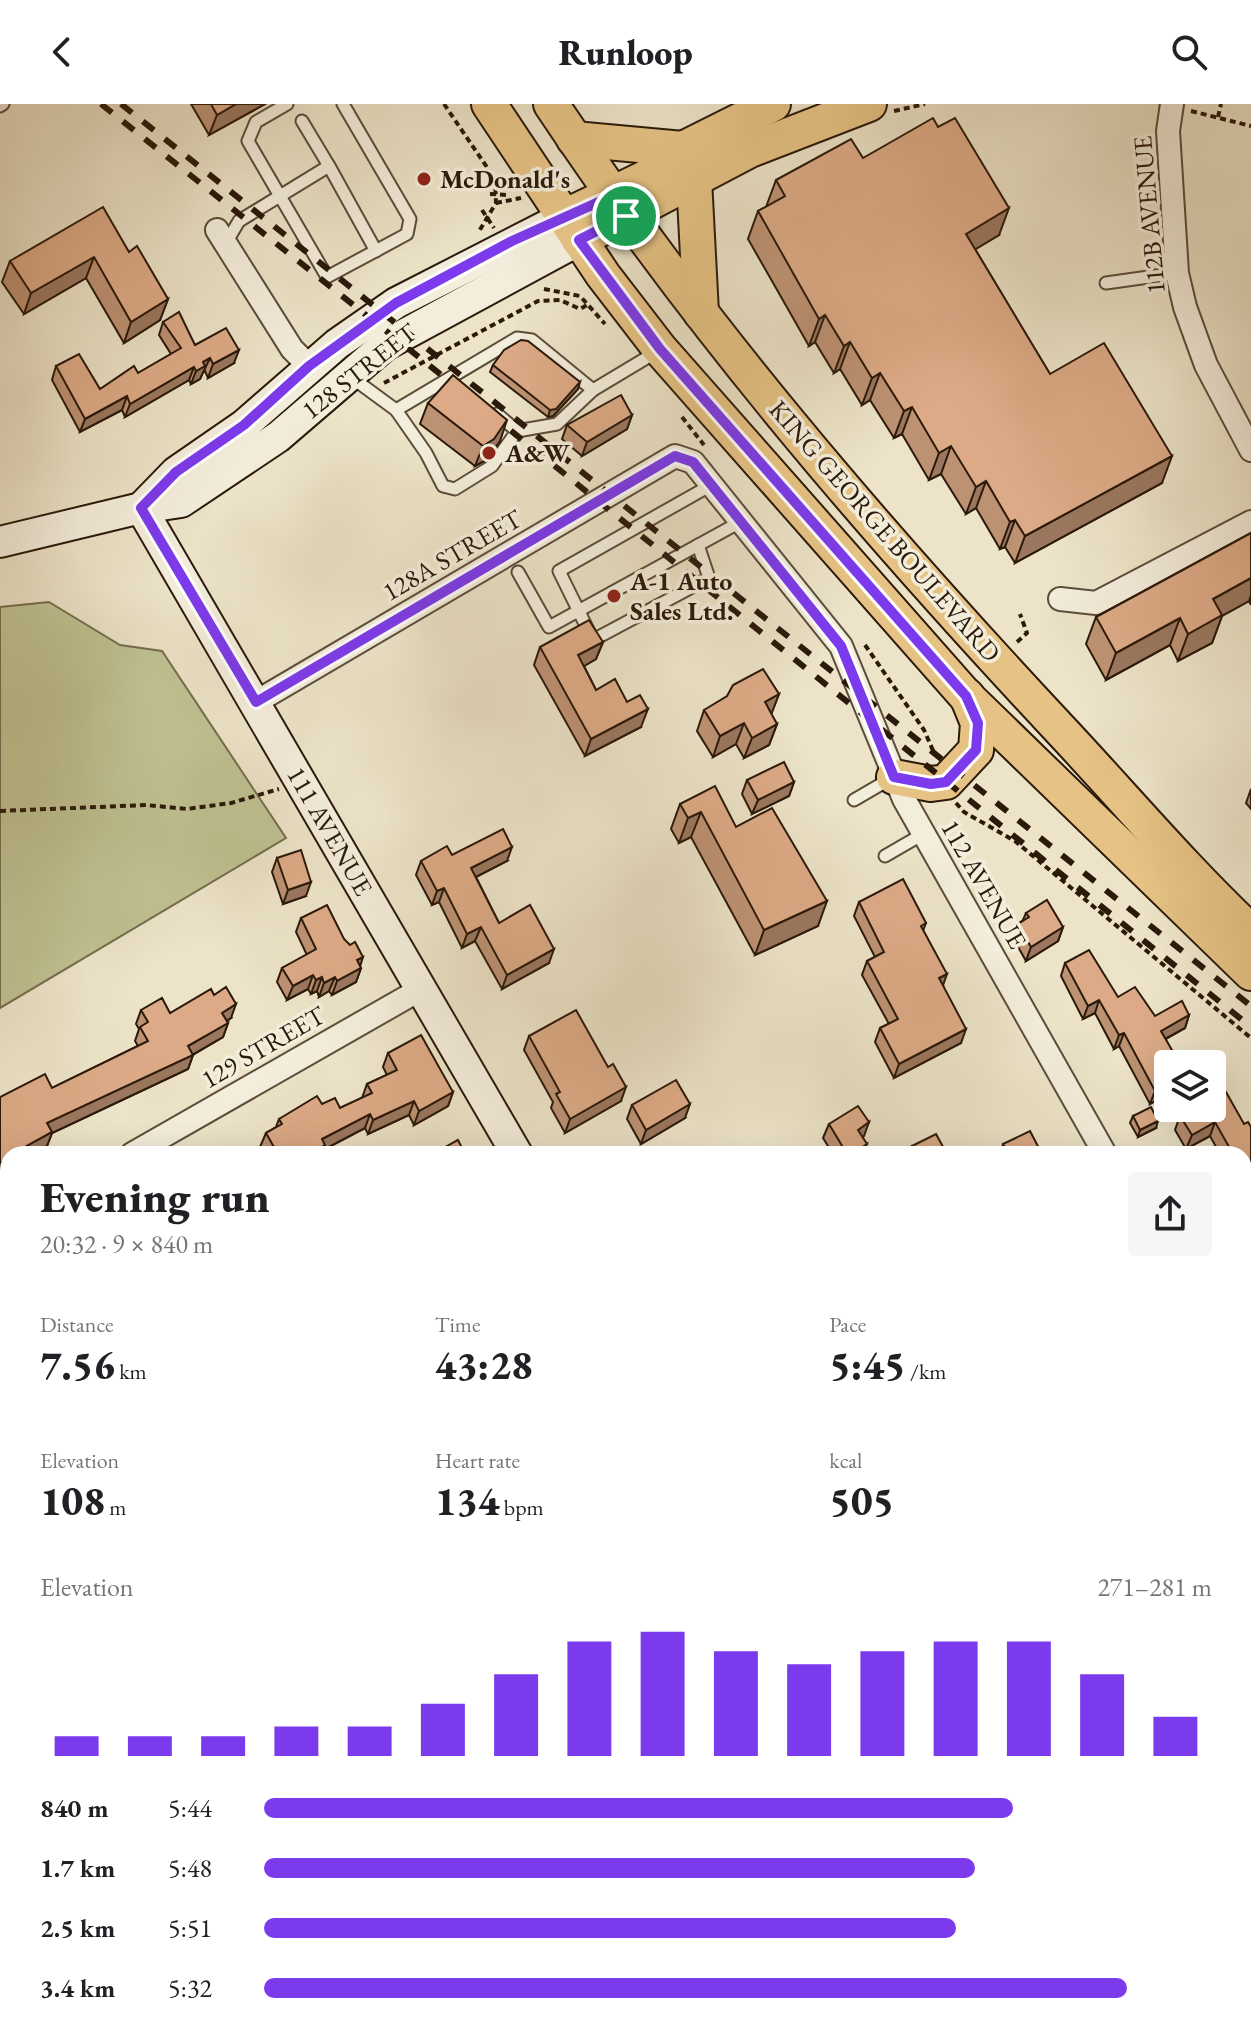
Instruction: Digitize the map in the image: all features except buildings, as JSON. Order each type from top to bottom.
[{"type":"main road","name":"KING GEORGE BOULEVARD","points":[[489,104],[572,229],[660,349],[966,696],[1251,973]]},
{"type":"main road","name":"KING GEORGE BOULEVARD","points":[[551,104],[619,206],[843,491],[942,603],[1251,932]]},
{"type":"main road","points":[[689,164],[773,104]]},
{"type":"main road","points":[[574,139],[689,164],[869,104]]},
{"type":"main road","name":"128 STREET","points":[[0,542],[141,508],[181,502],[359,383],[424,321],[572,229],[619,206],[689,164]]},
{"type":"main road","points":[[689,164],[701,313]]},
{"type":"main road","name":"128 STREET","points":[[141,508],[176,472],[244,425],[309,366],[396,303],[512,241],[572,229]]},
{"type":"main road","name":"111 AVENUE","points":[[141,508],[512,1146]]},
{"type":"main road","points":[[894,777],[931,784],[946,782],[976,750],[978,723],[966,696]]},
{"type":"street","name":"112B AVENUE","points":[[1172,104],[1168,131],[1177,273],[1185,307],[1206,365],[1251,450]]},
{"type":"street","points":[[221,236],[292,349],[309,366]]},
{"type":"street","name":"112 AVENUE","points":[[675,456],[693,462],[714,484],[841,646],[894,777],[923,834],[1100,1146]]},
{"type":"street","name":"128A STREET","points":[[256,702],[675,456]]},
{"type":"street","points":[[1060,599],[1096,603],[1251,522]]},
{"type":"street","name":"129 STREET","points":[[146,1146],[421,989]]},
{"type":"lane","points":[[287,104],[256,122],[248,141],[327,277],[407,234],[410,219],[343,104]]},
{"type":"lane","points":[[302,121],[376,251]]},
{"type":"lane","points":[[221,236],[279,195],[329,166]]},
{"type":"lane","points":[[1106,283],[1177,273]]},
{"type":"lane","points":[[396,410],[517,338],[532,340],[593,390]]},
{"type":"lane","points":[[359,383],[396,410],[426,453],[443,486],[455,489],[492,466],[517,431],[557,424],[593,390],[660,349]]},
{"type":"lane","points":[[454,377],[464,386]]},
{"type":"lane","points":[[485,404],[517,431]]},
{"type":"lane","points":[[698,545],[709,578],[593,640],[559,571],[714,484]]},
{"type":"lane","points":[[518,572],[549,627],[742,521]]},
{"type":"lane","points":[[854,800],[894,777]]},
{"type":"lane","points":[[885,856],[923,834]]},
{"type":"path","points":[[444,104],[490,170],[496,203],[491,213],[499,224]]},
{"type":"path","points":[[1218,117],[1221,104]]},
{"type":"path","points":[[1205,113],[1251,126]]},
{"type":"path","points":[[493,194],[508,195]]},
{"type":"path","points":[[496,203],[508,202]]},
{"type":"path","points":[[482,210],[495,230]]},
{"type":"path","points":[[359,383],[538,301],[560,300],[580,309],[587,305],[570,292],[548,287]]},
{"type":"path","points":[[1012,646],[1027,633],[1020,614]]},
{"type":"path","points":[[0,811],[146,805],[187,809],[260,795],[299,778]]},
{"type":"path","points":[[950,793],[964,812],[1015,841],[1251,1038]]},
{"type":"green space","points":[[49,602],[120,645],[162,651],[286,838],[0,1008],[0,607]]},
{"type":"railway","points":[[101,104],[464,393]]},
{"type":"railway","points":[[121,104],[1251,1006]]},
{"type":"railway","points":[[489,413],[1251,1027]]},
{"type":"place","name":"McDonald's","points":[[424,179]]},
{"type":"place","name":"A&W","points":[[489,453]]},
{"type":"place","name":"A-1 Auto Sales Ltd.","points":[[614,596]]},
{"type":"route","points":[[612,196],[626,216],[579,240],[603,275],[660,349],[966,696],[980,735],[976,750],[946,782],[931,784],[894,777],[841,646],[706,474],[693,462],[675,456],[256,702],[141,508],[176,472],[209,452],[309,366],[396,303],[512,241],[612,196]]}]
